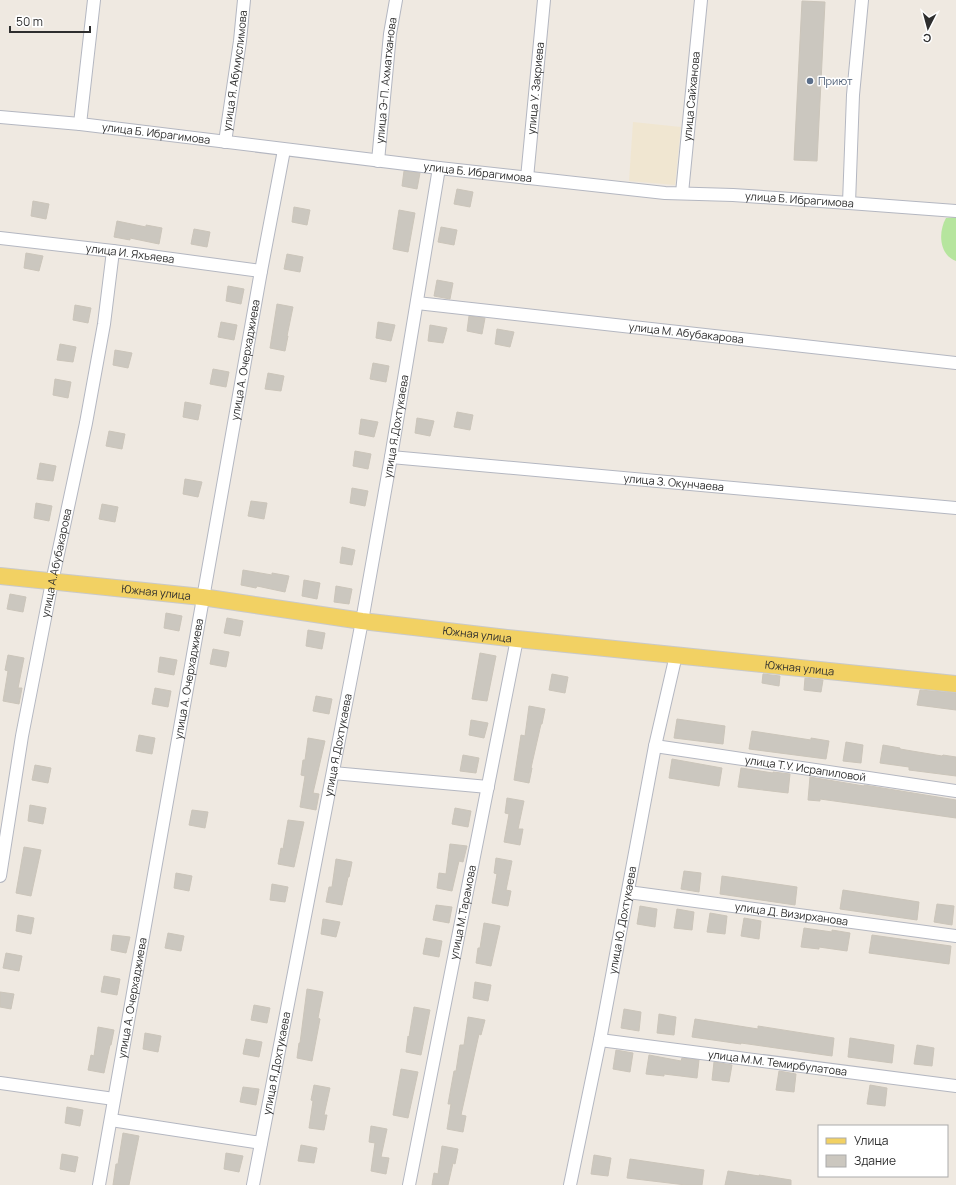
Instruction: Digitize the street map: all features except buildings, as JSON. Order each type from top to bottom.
[{"type":"main road","name":"Южная улица","points":[[0,576],[202,597],[362,621],[517,640],[956,684]]},
{"type":"street","points":[[80,124],[94,0]]},
{"type":"street","name":"улица Я. Абумуслимова","points":[[225,142],[240,41],[244,0]]},
{"type":"street","name":"улица Э-П. Ахматханова","points":[[378,161],[390,34],[396,0]]},
{"type":"street","name":"улица У. Закриева","points":[[527,178],[544,0]]},
{"type":"street","name":"улица Сайханова","points":[[682,193],[701,0]]},
{"type":"street","points":[[849,203],[853,95],[862,0]]},
{"type":"street","name":"улица Б. Ибрагимова","points":[[0,117],[80,124],[284,150],[665,193],[849,203],[956,211]]},
{"type":"street","name":"улица А. Очерхаджиева","points":[[99,1185],[202,597],[284,150]]},
{"type":"street","name":"улица Я.Дохтукаева","points":[[253,1185],[362,621],[439,168]]},
{"type":"street","name":"улица И. Яхъяева","points":[[0,238],[113,251],[261,271]]},
{"type":"street","name":"улица А.Абубакарова","points":[[0,876],[22,736],[52,582],[86,423],[104,324],[113,251]]},
{"type":"street","name":"улица М. Абубакарова","points":[[417,303],[956,364]]},
{"type":"street","name":"улица З. Окунчаева","points":[[391,457],[956,508]]},
{"type":"street","name":"улица М.Тарамова","points":[[409,1185],[517,640]]},
{"type":"street","name":"улица Ю. Дохтукаева","points":[[570,1185],[600,1040],[655,746],[676,655]]},
{"type":"street","name":"улица Т.У. Исрапиловой","points":[[655,746],[956,790]]},
{"type":"street","points":[[332,773],[488,787]]},
{"type":"street","name":"улица Д. Визирханова","points":[[628,892],[956,936]]},
{"type":"street","name":"улица М.М. Темирбулатова","points":[[600,1040],[956,1086]]},
{"type":"street","points":[[0,1083],[114,1100]]},
{"type":"street","points":[[111,1120],[261,1143]]},
{"type":"shaded area","points":[[633,122],[681,127],[675,185],[629,181]]},
{"type":"green space","points":[[956,217],[956,261],[946,254],[943,248],[941,236],[943,224],[946,218]]},
{"type":"place","name":"Приют","points":[[810,81]]}]
